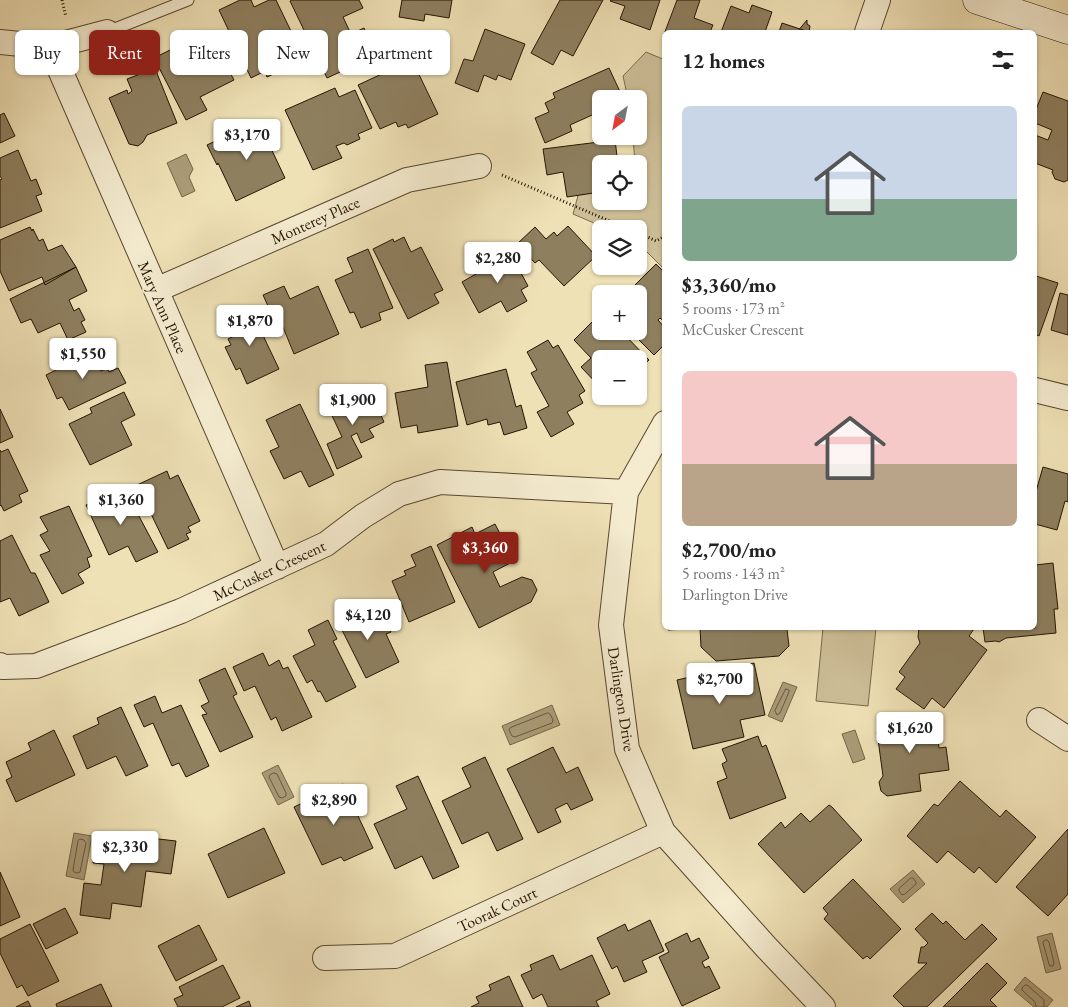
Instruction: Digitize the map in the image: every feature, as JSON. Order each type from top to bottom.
[{"type":"main road","points":[[976,0],[1068,30]]},
{"type":"street","points":[[868,30],[878,0]]},
{"type":"street","points":[[0,42],[15,44]]},
{"type":"street","name":"Mary Ann Place","points":[[62,75],[276,567]]},
{"type":"street","name":"Monterey Place","points":[[156,290],[407,180],[479,166]]},
{"type":"street","points":[[1037,390],[1068,398]]},
{"type":"street","name":"Darlington Drive","points":[[662,428],[626,492],[611,625],[626,749],[663,832],[766,947],[823,1007]]},
{"type":"street","name":"McCusker Crescent","points":[[0,665],[4,667],[36,666],[182,611],[326,544],[363,516],[398,494],[440,482],[626,492]]},
{"type":"street","points":[[1039,720],[1068,739]]},
{"type":"street","name":"Toorak Court","points":[[325,958],[396,956],[663,832]]},
{"type":"lane","points":[[112,30],[188,0]]},
{"type":"path","points":[[479,166],[607,220]]},
{"type":"path","points":[[647,237],[656,241],[662,238]]},
{"type":"shaded area","points":[[646,52],[662,59],[662,267],[647,252],[647,220],[592,220],[592,222],[573,214],[579,192],[592,187],[592,210],[647,210],[647,155],[634,155],[634,145],[648,145],[648,90],[626,90],[623,76]]},
{"type":"shaded area","points":[[823,630],[876,630],[868,706],[816,701]]},
{"type":"water","points":[[186,154],[193,169],[189,177],[195,191],[182,197],[167,163]]},
{"type":"water","points":[[783,682],[797,687],[782,722],[768,716]]},
{"type":"water","points":[[552,705],[560,725],[510,745],[502,726]]},
{"type":"water","points":[[855,730],[865,759],[853,763],[842,734]]},
{"type":"water","points":[[278,765],[294,797],[278,805],[262,773]]},
{"type":"water","points":[[74,833],[92,836],[84,880],[66,876]]},
{"type":"water","points":[[913,870],[925,884],[903,903],[890,889]]},
{"type":"water","points":[[1052,933],[1061,969],[1046,973],[1037,937]]},
{"type":"water","points":[[1025,977],[1053,1000],[1047,1007],[1034,1007],[1014,990]]},
{"type":"building","points":[[240,0],[251,0],[254,7],[269,0],[276,0],[290,30],[258,30],[258,74],[251,78],[248,72],[248,30],[228,30],[219,10]]},
{"type":"building","points":[[359,0],[363,8],[343,17],[349,30],[338,30],[338,73],[327,78],[326,75],[328,75],[328,30],[304,30],[290,1]]},
{"type":"building","points":[[402,0],[452,0],[449,18],[425,14],[424,21],[399,17]]},
{"type":"building","points":[[560,0],[603,0],[573,56],[561,50],[553,65],[531,53]]},
{"type":"building","points":[[611,0],[660,0],[650,30],[620,19],[625,6]]},
{"type":"building","points":[[677,0],[700,0],[694,18],[713,25],[711,30],[666,30]]},
{"type":"building","points":[[752,5],[772,12],[766,30],[722,30],[731,6],[749,13]]},
{"type":"building","points":[[807,20],[807,24],[810,26],[809,30],[799,30]]},
{"type":"building","points":[[782,23],[803,30],[780,30]]},
{"type":"building","points":[[485,29],[525,44],[511,80],[498,75],[496,80],[484,75],[478,92],[455,83],[464,59],[473,61]]},
{"type":"building","points":[[170,50],[170,75],[231,75],[234,80],[200,97],[207,110],[186,120],[160,70],[160,55]]},
{"type":"building","points":[[609,68],[619,90],[592,90],[592,115],[570,125],[572,131],[545,143],[535,118],[549,112],[545,103],[555,98],[553,93]]},
{"type":"building","points":[[138,75],[158,75],[177,123],[147,135],[138,146],[129,144],[109,98],[127,90],[128,94],[132,91],[127,79]]},
{"type":"building","points":[[380,75],[419,75],[438,114],[408,128],[406,124],[398,127],[396,122],[380,129],[358,85]]},
{"type":"building","points":[[335,88],[339,97],[355,90],[372,128],[358,134],[360,139],[347,145],[344,143],[336,146],[342,158],[313,170],[285,110]]},
{"type":"building","points":[[1043,92],[1068,101],[1068,180],[1064,182],[1055,179],[1053,170],[1037,164],[1037,136],[1048,140],[1052,130],[1037,124],[1037,107]]},
{"type":"building","points":[[4,113],[15,136],[0,143],[0,115]]},
{"type":"building","points":[[258,121],[285,178],[236,201],[207,145]]},
{"type":"building","points":[[592,143],[592,145],[616,145],[617,155],[592,155],[592,193],[567,197],[563,172],[547,175],[543,149]]},
{"type":"building","points":[[18,150],[31,181],[36,179],[42,194],[36,196],[42,211],[0,228],[0,180],[2,179],[0,176],[0,158]]},
{"type":"building","points":[[568,226],[592,252],[592,260],[564,286],[539,260],[535,263],[517,244],[535,227],[546,239],[554,232],[557,236]]},
{"type":"building","points":[[30,227],[39,241],[43,239],[48,251],[62,245],[76,267],[45,285],[42,277],[9,291],[0,271],[0,240]]},
{"type":"building","points":[[404,237],[411,252],[421,247],[443,290],[434,294],[439,303],[408,319],[373,249],[393,239],[394,242]]},
{"type":"building","points":[[368,249],[393,308],[379,313],[381,320],[361,328],[354,312],[350,313],[335,280],[353,272],[347,258]]},
{"type":"building","points":[[508,249],[528,286],[521,290],[527,301],[507,312],[501,301],[479,313],[462,282],[490,266],[487,261]]},
{"type":"building","points":[[656,264],[662,270],[662,320],[660,318],[658,320],[662,325],[662,347],[654,355],[639,340],[647,340],[647,285],[635,285]]},
{"type":"building","points":[[76,267],[87,291],[69,300],[74,311],[79,308],[85,320],[81,322],[86,332],[68,340],[60,323],[38,333],[31,319],[21,323],[10,299]]},
{"type":"building","points":[[1037,276],[1058,283],[1039,336],[1037,335]]},
{"type":"building","points":[[284,286],[290,299],[318,286],[339,334],[294,354],[278,315],[273,317],[263,295]]},
{"type":"building","points":[[1060,293],[1068,295],[1068,335],[1051,330]]},
{"type":"building","points":[[242,308],[245,314],[255,309],[264,327],[260,329],[279,369],[247,384],[240,368],[236,370],[225,347],[231,345],[228,339],[236,335],[227,315]]},
{"type":"building","points":[[592,322],[592,340],[630,340],[639,350],[592,350],[592,379],[581,367],[591,358],[574,340]]},
{"type":"building","points":[[548,340],[553,348],[558,345],[585,391],[579,395],[583,403],[567,412],[574,424],[551,437],[537,412],[549,406],[531,373],[537,370],[527,352]]},
{"type":"building","points":[[90,350],[101,371],[107,368],[109,372],[118,368],[126,383],[69,410],[62,397],[57,399],[46,375],[64,366],[62,363]]},
{"type":"building","points":[[447,362],[458,426],[418,433],[417,425],[401,428],[395,393],[428,387],[425,365]]},
{"type":"building","points":[[506,369],[516,407],[521,405],[527,428],[504,435],[500,422],[488,425],[487,419],[467,425],[456,382]]},
{"type":"building","points":[[369,389],[384,422],[369,429],[374,437],[361,443],[357,433],[351,436],[362,457],[337,469],[327,444],[342,437],[328,407]]},
{"type":"building","points":[[124,392],[135,415],[121,422],[132,445],[90,465],[69,424],[92,413],[90,408]]},
{"type":"building","points":[[300,404],[334,475],[309,487],[301,471],[284,479],[270,451],[279,447],[266,420]]},
{"type":"building","points":[[0,409],[13,437],[0,443]]},
{"type":"building","points":[[8,449],[28,491],[19,495],[22,502],[4,511],[0,506],[0,450],[1,452]]},
{"type":"building","points":[[1043,467],[1068,474],[1068,502],[1065,501],[1057,530],[1037,525],[1037,488]]},
{"type":"building","points":[[167,471],[170,479],[178,475],[200,521],[188,527],[191,532],[186,534],[189,539],[168,549],[137,485]]},
{"type":"building","points":[[124,488],[158,552],[136,562],[128,546],[109,555],[86,505]]},
{"type":"building","points":[[69,506],[92,556],[87,558],[90,567],[78,574],[84,583],[62,594],[40,555],[50,551],[40,535],[48,531],[40,517]]},
{"type":"building","points":[[495,524],[514,561],[493,572],[500,587],[522,577],[532,580],[537,590],[531,602],[479,628],[437,545],[472,527],[475,534]]},
{"type":"building","points":[[12,535],[31,573],[35,573],[49,602],[19,616],[10,598],[0,602],[0,541]]},
{"type":"building","points":[[431,546],[455,602],[409,622],[392,581],[406,575],[404,571],[416,566],[411,555]]},
{"type":"building","points":[[1053,563],[1058,609],[1054,609],[1056,633],[1006,638],[999,642],[985,642],[983,630],[1037,630],[1037,565]]},
{"type":"building","points":[[357,605],[366,622],[382,614],[391,632],[386,634],[399,662],[366,678],[335,616]]},
{"type":"building","points":[[328,620],[337,639],[333,641],[356,687],[326,702],[312,680],[307,683],[293,656],[315,645],[308,630]]},
{"type":"building","points":[[700,630],[787,630],[789,646],[779,656],[716,661],[701,647]]},
{"type":"building","points":[[919,630],[973,630],[969,636],[987,650],[944,708],[932,698],[924,709],[896,689],[905,677],[899,672],[920,643]]},
{"type":"building","points":[[263,653],[269,666],[279,660],[283,669],[288,667],[312,717],[282,731],[276,717],[271,720],[255,686],[244,691],[233,667]]},
{"type":"building","points":[[754,663],[765,715],[740,720],[744,737],[693,749],[677,680],[704,674],[706,680],[730,674],[729,669]]},
{"type":"building","points":[[225,668],[237,694],[233,696],[253,737],[220,752],[202,715],[207,714],[201,706],[209,702],[199,680]]},
{"type":"building","points":[[155,696],[162,713],[181,705],[209,766],[186,777],[179,763],[172,766],[153,723],[144,727],[134,705]]},
{"type":"building","points":[[121,707],[148,766],[126,776],[116,756],[87,769],[73,736],[99,724],[97,718]]},
{"type":"building","points":[[935,714],[939,748],[946,747],[949,770],[919,774],[921,791],[887,796],[881,791],[879,782],[883,776],[877,732],[885,731],[884,721]]},
{"type":"building","points":[[54,730],[75,775],[16,802],[6,780],[12,777],[6,762],[31,750],[28,743]]},
{"type":"building","points":[[758,736],[762,747],[766,745],[786,798],[730,819],[717,782],[727,778],[722,764],[727,761],[722,749]]},
{"type":"building","points":[[553,747],[566,773],[578,767],[593,800],[571,810],[567,803],[555,809],[561,822],[538,833],[507,769]]},
{"type":"building","points":[[485,757],[523,839],[497,851],[488,832],[462,844],[442,801],[471,787],[462,768]]},
{"type":"building","points":[[418,776],[459,867],[433,879],[422,856],[395,869],[374,824],[407,809],[396,786]]},
{"type":"building","points":[[960,781],[1000,817],[1006,810],[1036,837],[996,883],[979,867],[974,873],[948,851],[937,863],[907,836],[934,804],[938,806]]},
{"type":"building","points":[[343,784],[373,848],[344,861],[341,857],[322,865],[294,807]]},
{"type":"building","points":[[829,805],[862,840],[804,893],[758,844],[781,822],[785,828],[801,813],[810,822]]},
{"type":"building","points":[[264,828],[285,873],[228,898],[208,854]]},
{"type":"building","points":[[1068,829],[1068,894],[1048,916],[1016,887]]},
{"type":"building","points":[[96,837],[141,843],[141,837],[176,841],[171,874],[146,871],[141,907],[112,903],[110,919],[80,915],[84,883],[101,885],[104,864],[93,863]]},
{"type":"building","points":[[0,872],[20,917],[0,926]]},
{"type":"building","points":[[853,879],[901,929],[870,959],[867,956],[863,959],[824,919],[828,914],[823,908]]},
{"type":"building","points":[[65,908],[78,933],[46,949],[33,924]]},
{"type":"building","points":[[932,913],[943,924],[946,921],[965,940],[982,924],[997,939],[927,1007],[904,1007],[893,996],[927,963],[918,963],[921,947],[928,943],[915,929]]},
{"type":"building","points":[[650,920],[664,951],[642,961],[647,972],[624,982],[617,966],[612,969],[597,938],[625,924],[628,931]]},
{"type":"building","points":[[30,924],[59,981],[28,996],[22,985],[17,988],[0,953],[0,939]]},
{"type":"building","points":[[199,925],[217,960],[176,981],[158,946]]},
{"type":"building","points":[[687,933],[691,942],[699,938],[709,958],[702,962],[705,968],[709,966],[720,988],[682,1006],[659,957],[669,952],[665,944]]},
{"type":"building","points":[[553,955],[560,970],[592,955],[610,994],[596,1001],[599,1007],[548,1007],[542,994],[533,999],[521,975],[532,970],[530,965]]},
{"type":"building","points":[[987,963],[1007,983],[990,1000],[997,1007],[943,1007]]},
{"type":"building","points":[[223,965],[240,998],[222,1007],[178,1007],[174,999],[183,995],[179,987]]},
{"type":"building","points":[[509,976],[523,1007],[471,1007],[479,1003],[476,997],[491,990],[489,985]]},
{"type":"building","points":[[101,984],[112,1007],[57,1007],[56,1004]]},
{"type":"building","points":[[28,1001],[31,1007],[16,1007]]},
{"type":"building","points":[[249,1001],[251,1007],[236,1007]]}]
